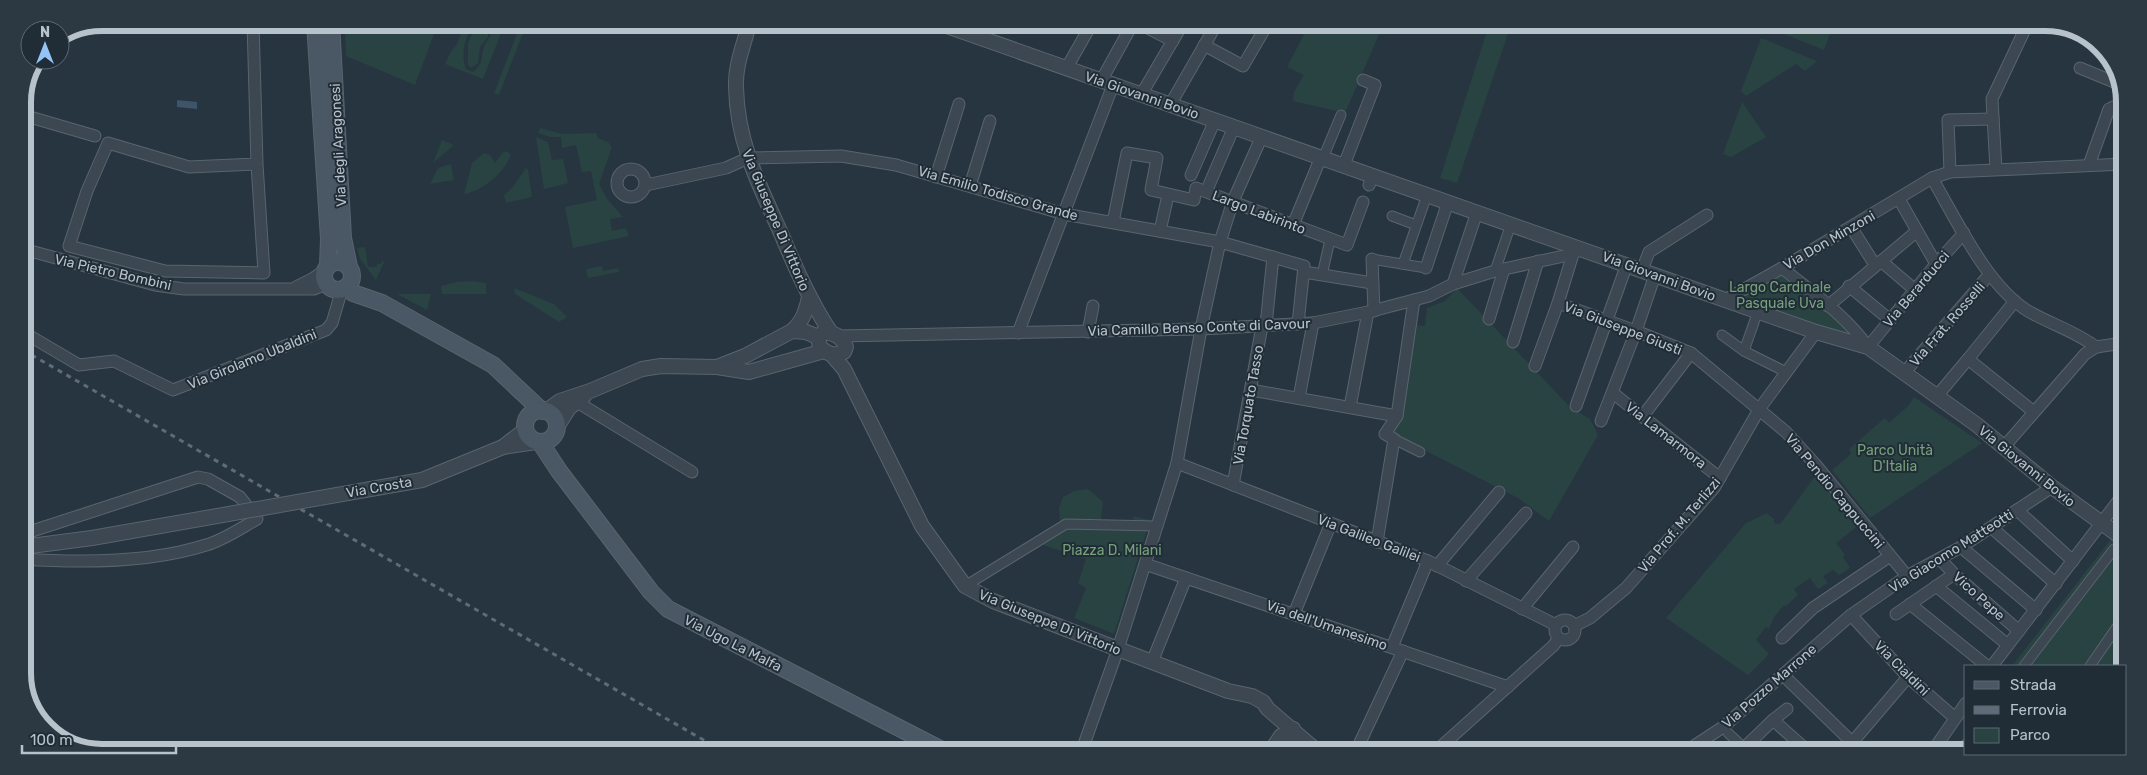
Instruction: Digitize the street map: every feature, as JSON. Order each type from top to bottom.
[{"type":"main road","name":"Via degli Aragonesi","points":[[316,31],[333,280]]},
{"type":"main road","name":"Via degli Aragonesi","points":[[331,31],[343,238],[350,269]]},
{"type":"main road","points":[[333,280],[336,262],[345,264],[382,303]]},
{"type":"main road","points":[[333,280],[351,280],[350,269]]},
{"type":"main road","points":[[333,280],[353,292],[382,303],[493,365],[514,383],[536,426],[548,441],[557,429]]},
{"type":"main road","points":[[536,426],[553,416],[557,429],[560,454],[568,482]]},
{"type":"main road","name":"Via Ugo La Malfa","points":[[536,426],[568,482],[651,592],[668,608],[930,744]]},
{"type":"street","points":[[253,31],[257,164],[264,273],[165,271],[69,246],[87,191],[108,143],[190,167],[257,164]]},
{"type":"street","name":"Via Giuseppe Di Vittorio","points":[[748,31],[740,53],[736,85],[738,123],[748,158],[811,302],[922,526],[965,586],[993,601],[1228,691],[1258,709],[1268,709],[1309,744]]},
{"type":"street","name":"Via Giovanni Bovio","points":[[960,31],[1344,165],[1371,180],[1448,202],[1511,224],[1576,251],[1627,264],[1816,332],[1868,347],[1977,425],[2052,487],[2116,534]]},
{"type":"street","points":[[1066,69],[1088,31]]},
{"type":"street","points":[[1018,333],[1064,214],[1107,83],[1129,31]]},
{"type":"street","points":[[1153,31],[1172,41]]},
{"type":"street","points":[[1141,95],[1178,31]]},
{"type":"street","points":[[1170,105],[1212,31]]},
{"type":"street","points":[[1204,45],[1242,66],[1263,31]]},
{"type":"street","points":[[1996,169],[1992,99],[2024,31]]},
{"type":"street","points":[[2080,68],[2112,81]]},
{"type":"street","points":[[1344,165],[1375,85],[1363,80]]},
{"type":"street","points":[[936,177],[959,104]]},
{"type":"street","points":[[2089,165],[2116,109]]},
{"type":"street","points":[[1293,226],[1341,115]]},
{"type":"street","points":[[31,117],[95,136]]},
{"type":"street","points":[[1950,172],[1948,120],[1993,119]]},
{"type":"street","points":[[1190,175],[1215,120]]},
{"type":"street","points":[[970,186],[990,121]]},
{"type":"street","points":[[1210,185],[1234,126]]},
{"type":"street","points":[[1084,744],[1118,650],[1177,462],[1201,329],[1220,242],[1232,201],[1262,136]]},
{"type":"street","name":"Largo Labirinto","points":[[1112,222],[1127,153],[1157,158],[1151,190],[1194,200],[1196,188],[1347,245],[1363,202]]},
{"type":"street","name":"Via Emilio Todisco Grande","points":[[748,158],[841,156],[896,165],[1064,214],[1220,242],[1274,257],[1322,276],[1372,283]]},
{"type":"street","points":[[646,185],[726,168],[748,158]]},
{"type":"street","name":"Via Don Minzoni","points":[[1725,300],[1932,178],[1950,172],[2116,164]]},
{"type":"street","points":[[1932,178],[1990,275],[2015,301],[2028,311],[2081,336],[2096,347]]},
{"type":"street","points":[[1160,231],[1168,195]]},
{"type":"street","points":[[1403,264],[1427,195]]},
{"type":"street","points":[[1899,199],[1936,264]]},
{"type":"street","points":[[1350,407],[1371,311],[1372,259],[1426,268],[1448,202]]},
{"type":"street","points":[[1453,284],[1477,212]]},
{"type":"street","points":[[1601,421],[1636,331],[1649,272],[1649,252],[1707,215]]},
{"type":"street","points":[[1392,216],[1416,225]]},
{"type":"street","points":[[1489,319],[1511,224]]},
{"type":"street","points":[[1851,227],[1878,263],[1915,290]]},
{"type":"street","points":[[1828,306],[1849,286],[1917,231]]},
{"type":"street","name":"Via Berarducci","points":[[1868,347],[1964,233]]},
{"type":"street","points":[[1322,276],[1330,240]]},
{"type":"street","name":"Via Pietro Bombini","points":[[31,251],[156,285],[184,289],[295,287],[312,279],[333,280]]},
{"type":"street","points":[[1535,366],[1576,251]]},
{"type":"street","name":"Via Camillo Benso Conte di Cavour","points":[[590,391],[642,369],[661,366],[717,367],[749,372],[832,343],[866,336],[1201,329],[1313,323],[1429,296],[1453,284],[1499,270],[1538,262],[1576,251]]},
{"type":"street","name":"Via Torquato Tasso","points":[[1233,485],[1264,326],[1274,257]]},
{"type":"street","points":[[1513,342],[1538,262]]},
{"type":"street","points":[[1576,406],[1627,264]]},
{"type":"street","points":[[1782,268],[1828,306],[1861,337],[1868,347]]},
{"type":"street","points":[[1298,324],[1304,269]]},
{"type":"street","name":"Via Frat. Rosselli","points":[[1904,373],[1990,275]]},
{"type":"street","name":"Via Girolamo Ubaldini","points":[[31,337],[79,365],[114,361],[173,390],[326,330],[332,323],[334,312],[333,280]]},
{"type":"street","points":[[1849,286],[1890,320]]},
{"type":"street","points":[[1414,300],[1397,416],[1385,434],[1420,452]]},
{"type":"street","points":[[1937,396],[2015,301]]},
{"type":"street","name":"Via Giuseppe Di Vittorio","points":[[792,330],[800,324],[811,302]]},
{"type":"street","name":"Via Giuseppe Giusti","points":[[1558,303],[1691,353],[1760,408]]},
{"type":"street","points":[[1088,332],[1093,306]]},
{"type":"street","points":[[1744,351],[1758,311]]},
{"type":"street","points":[[1300,398],[1313,323]]},
{"type":"street","points":[[792,330],[806,332],[832,343]]},
{"type":"street","name":"Via Camillo Benso Conte di Cavour","points":[[717,367],[745,356],[792,330]]},
{"type":"street","name":"Via Prof. M. Terlizzi","points":[[1574,626],[1590,618],[1626,588],[1714,488],[1760,408],[1816,332]]},
{"type":"street","points":[[1722,335],[1744,351],[1786,372]]},
{"type":"street","points":[[2003,448],[2085,354],[2096,347],[2116,344]]},
{"type":"street","points":[[1642,416],[1691,353]]},
{"type":"street","points":[[1968,359],[2034,412]]},
{"type":"street","points":[[1251,390],[1397,416]]},
{"type":"street","points":[[557,429],[569,408],[590,391]]},
{"type":"street","points":[[536,426],[560,401],[590,391]]},
{"type":"street","name":"Via Lamarmora","points":[[1613,393],[1720,478]]},
{"type":"street","points":[[577,402],[692,472]]},
{"type":"street","name":"Via Pendio Cappuccini","points":[[1760,408],[1786,432],[1841,495],[1907,576]]},
{"type":"street","name":"Via Crosta","points":[[31,546],[92,538],[422,480],[503,447],[536,426]]},
{"type":"street","points":[[1378,542],[1394,439]]},
{"type":"street","name":"Via Galileo Galilei","points":[[1177,462],[1432,564],[1556,625]]},
{"type":"street","points":[[31,531],[93,509],[198,476],[208,479],[240,497],[257,519],[207,545],[155,556],[81,561],[31,559]]},
{"type":"street","name":"Via Giacomo Matteotti","points":[[1851,615],[1907,576],[1992,528],[2052,487]]},
{"type":"street","points":[[1392,647],[1432,564],[1499,492]]},
{"type":"street","points":[[1993,665],[2116,504]]},
{"type":"street","points":[[2017,510],[2073,561]]},
{"type":"street","points":[[1466,581],[1526,512]]},
{"type":"street","points":[[1294,614],[1331,523]]},
{"type":"street","points":[[965,586],[1066,524],[1157,526]]},
{"type":"street","points":[[1992,528],[2056,584]]},
{"type":"street","points":[[1961,547],[2036,610]]},
{"type":"street","points":[[1522,609],[1572,548]]},
{"type":"street","points":[[2025,665],[2114,549],[2116,550]]},
{"type":"street","points":[[1782,638],[1813,608],[1890,556]]},
{"type":"street","name":"Vico Pepe","points":[[1940,559],[1954,574],[2020,631]]},
{"type":"street","name":"Via dell'Umanesimo","points":[[1145,564],[1508,686]]},
{"type":"street","points":[[1896,614],[1954,574]]},
{"type":"street","points":[[1152,662],[1186,578]]},
{"type":"street","points":[[1936,586],[2008,645]]},
{"type":"street","points":[[1910,604],[1986,665]]},
{"type":"street","name":"Via Pozzo Marrone","points":[[1699,744],[1723,727],[1851,615]]},
{"type":"street","name":"Via Cialdini","points":[[1851,615],[1908,677],[1955,718]]},
{"type":"street","points":[[1564,620],[1571,622],[1574,626],[1575,631],[1572,637],[1566,640],[1559,638],[1555,631],[1556,625],[1564,620]]},
{"type":"street","points":[[2091,665],[2116,627]]},
{"type":"street","points":[[1444,744],[1553,646],[1559,638]]},
{"type":"street","points":[[1359,744],[1404,651]]},
{"type":"street","points":[[1783,675],[1854,744]]},
{"type":"street","points":[[1856,738],[1908,677]]},
{"type":"street","points":[[1937,744],[1964,705]]},
{"type":"street","points":[[1749,744],[1787,708]]},
{"type":"street","points":[[1774,720],[1800,744]]},
{"type":"street","points":[[1276,744],[1281,736],[1293,729]]},
{"type":"street","points":[[1289,744],[1293,729]]},
{"type":"street","points":[[1728,732],[1741,744]]},
{"type":"green space","points":[[435,31],[415,85],[346,56],[345,32]]},
{"type":"green space","points":[[462,31],[470,31],[464,46],[464,62],[466,69],[473,72],[481,62],[484,46],[492,31],[502,31],[483,79],[445,64],[457,44]]},
{"type":"green space","points":[[473,31],[479,31],[480,33],[482,31],[488,31],[488,37],[480,47],[478,63],[471,68],[468,65],[468,43]]},
{"type":"green space","points":[[518,31],[524,31],[499,95],[494,93]]},
{"type":"green space","points":[[1306,31],[1380,31],[1345,113],[1293,101],[1294,92],[1304,75],[1287,67]]},
{"type":"green space","points":[[1487,31],[1509,31],[1457,183],[1440,178]]},
{"type":"green space","points":[[1776,31],[1831,31],[1824,50]]},
{"type":"green space","points":[[1761,38],[1817,61],[1805,71],[1796,64],[1746,96],[1741,91]]},
{"type":"green space","points":[[1742,102],[1766,137],[1731,157],[1723,154]]},
{"type":"green space","points":[[540,128],[562,134],[596,133],[598,138],[608,142],[612,147],[599,184],[607,199],[623,217],[610,219],[612,231],[626,228],[629,236],[573,248],[565,207],[597,200],[591,171],[582,172],[576,145],[562,148],[561,137],[550,137],[538,133]]},
{"type":"green space","points":[[536,137],[548,142],[552,160],[563,159],[568,183],[544,189]]},
{"type":"green space","points":[[442,140],[454,145],[433,163]]},
{"type":"green space","points":[[504,151],[511,154],[499,174],[479,189],[464,194],[472,163],[484,153],[490,155],[495,163]]},
{"type":"green space","points":[[451,164],[454,180],[430,184],[438,168]]},
{"type":"green space","points":[[526,168],[528,170],[532,197],[506,203],[504,195],[512,188]]},
{"type":"green space","points":[[365,247],[368,267],[377,267],[377,264],[381,264],[382,260],[384,262],[376,280],[360,259],[357,248]]},
{"type":"green space","points":[[602,266],[603,271],[618,268],[619,272],[588,278],[586,269]]},
{"type":"green space","name":"Largo Cardinale Pasquale Uva","points":[[1782,268],[1851,328],[1843,339],[1725,300]]},
{"type":"green space","points":[[472,281],[486,283],[486,294],[442,294],[441,286]]},
{"type":"green space","points":[[514,288],[554,304],[567,317],[559,322],[515,294]]},
{"type":"green space","points":[[1457,288],[1569,406],[1590,419],[1598,435],[1549,521],[1518,498],[1393,434],[1400,420],[1414,325],[1425,326],[1427,308],[1445,301]]},
{"type":"green space","points":[[397,294],[431,294],[427,310]]},
{"type":"green space","name":"Parco Unità D'Italia","points":[[1914,397],[1982,443],[1870,518],[1832,470],[1851,454],[1849,449],[1885,418],[1889,423],[1909,405]]},
{"type":"green space","points":[[1818,472],[1859,525],[1836,543],[1845,555],[1843,557],[1850,568],[1839,575],[1833,570],[1823,576],[1828,583],[1818,589],[1810,578],[1794,589],[1798,595],[1786,606],[1784,605],[1774,617],[1769,629],[1766,627],[1756,640],[1769,654],[1748,675],[1666,618],[1746,523],[1767,513],[1774,519],[1774,523],[1781,523]]},
{"type":"green space","name":"Piazza D. Milani","points":[[1088,489],[1103,502],[1101,521],[1132,523],[1134,516],[1150,520],[1114,634],[1074,618],[1086,588],[1078,583],[1086,559],[1040,544],[1060,523],[1059,508],[1063,497],[1074,491]]},
{"type":"green space","points":[[2111,539],[2116,542],[2116,665],[2013,665]]},
{"type":"water","points":[[177,100],[197,102],[197,109],[177,107]]},
{"type":"railway","points":[[31,355],[711,744]]}]
